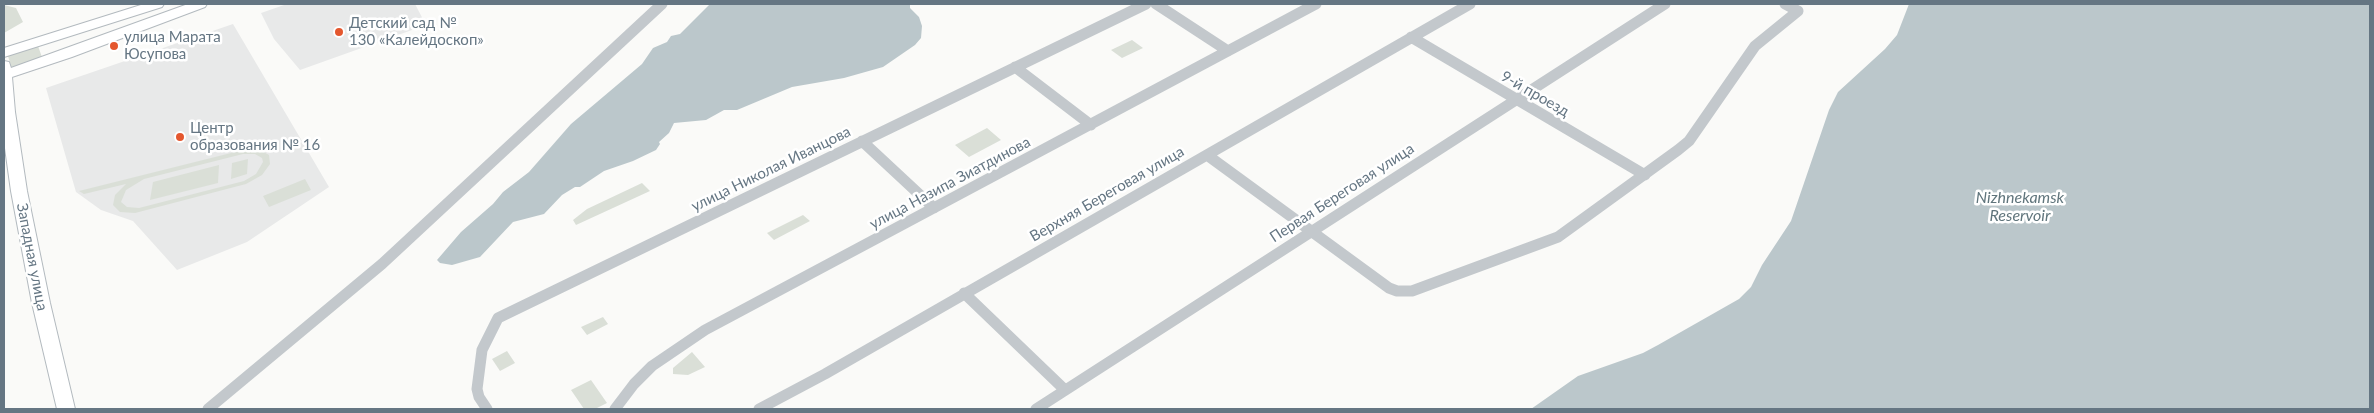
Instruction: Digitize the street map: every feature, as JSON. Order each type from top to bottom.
[{"type":"street","points":[[4,72],[76,51],[200,4]]},
{"type":"street","points":[[208,409],[382,264],[662,4]]},
{"type":"street","name":"улица Николая Иванцова","points":[[486,409],[478,391],[480,359],[483,346],[498,318],[1146,4]]},
{"type":"street","points":[[1156,4],[1228,51]]},
{"type":"street","name":"улица Назипа Зиатдинова","points":[[615,409],[641,376],[682,344],[1316,4]]},
{"type":"street","name":"Верхняя Береговая улица","points":[[759,409],[824,374],[1470,4]]},
{"type":"street","name":"Первая Береговая улица","points":[[1036,409],[1664,4]]},
{"type":"street","points":[[1208,154],[1389,288],[1404,292],[1412,291],[1548,242],[1558,237],[1645,175],[1689,141],[1750,51],[1798,11],[1785,4]]},
{"type":"street","points":[[4,53],[155,5],[165,8],[164,14],[158,19]]},
{"type":"street","name":"9-й проезд","points":[[1411,37],[1645,175]]},
{"type":"street","points":[[1015,67],[1090,125]]},
{"type":"street","name":"Западная улица","points":[[4,72],[6,109],[28,238],[66,409]]},
{"type":"street","points":[[862,141],[934,208]]},
{"type":"street","points":[[964,293],[1065,390]]},
{"type":"shaded area","name":"Детский сад № 130 «Калейдоскоп»","points":[[287,4],[415,4],[426,25],[300,70],[274,39],[261,13]]},
{"type":"shaded area","points":[[4,5],[16,8],[23,22],[4,33]]},
{"type":"shaded area","name":"Центр образования № 16","points":[[233,24],[329,187],[247,242],[177,270],[133,221],[101,210],[76,192],[46,88]]},
{"type":"shaded area","points":[[1132,40],[1143,48],[1122,58],[1111,50]]},
{"type":"shaded area","points":[[38,46],[43,60],[12,70],[8,56]]},
{"type":"shaded area","points":[[987,128],[1001,140],[969,157],[955,145]]},
{"type":"shaded area","points":[[279,141],[278,145],[260,150],[269,155],[270,164],[262,175],[246,184],[135,213],[120,212],[113,205],[115,195],[126,184],[84,194],[79,191]],"holes":[[[243,154],[255,154],[262,158],[263,162],[256,174],[244,181],[139,208],[127,207],[121,202],[126,190],[144,179]]]},
{"type":"shaded area","points":[[248,159],[247,174],[231,179],[232,163]]},
{"type":"shaded area","points":[[219,165],[218,183],[150,200],[153,182]]},
{"type":"shaded area","points":[[305,179],[311,190],[269,207],[263,196]]},
{"type":"shaded area","points":[[642,183],[650,191],[576,225],[573,220],[587,209]]},
{"type":"shaded area","points":[[803,215],[810,221],[774,240],[767,233]]},
{"type":"shaded area","points":[[603,317],[608,324],[587,335],[581,327]]},
{"type":"shaded area","points":[[507,351],[515,363],[500,371],[492,359]]},
{"type":"shaded area","points":[[692,352],[705,367],[688,375],[673,374],[673,368]]},
{"type":"shaded area","points":[[591,380],[607,403],[595,409],[584,409],[571,390]]},
{"type":"water","points":[[710,4],[910,4],[910,8],[919,17],[922,26],[921,38],[915,45],[883,67],[844,78],[792,87],[737,110],[724,110],[706,120],[674,123],[669,133],[659,142],[660,144],[656,150],[633,161],[604,171],[580,187],[575,187],[562,195],[544,214],[513,222],[480,257],[452,265],[440,263],[437,260],[461,232],[493,204],[503,192],[529,172],[571,124],[642,64],[653,48],[667,42],[671,36],[680,34]]},
{"type":"water","name":"Nizhnekamsk Reservoir","points":[[1909,4],[2370,4],[2370,409],[1531,409],[1578,376],[1643,353],[1739,299],[1751,287],[1762,265],[1791,221],[1829,110],[1838,92],[1885,49],[1897,35]]},
{"type":"place","name":"Детский сад № 130 «Калейдоскоп»","points":[[339,32]]},
{"type":"place","name":"улица Марата Юсупова","points":[[114,46]]},
{"type":"place","name":"Центр образования № 16","points":[[180,137]]}]
